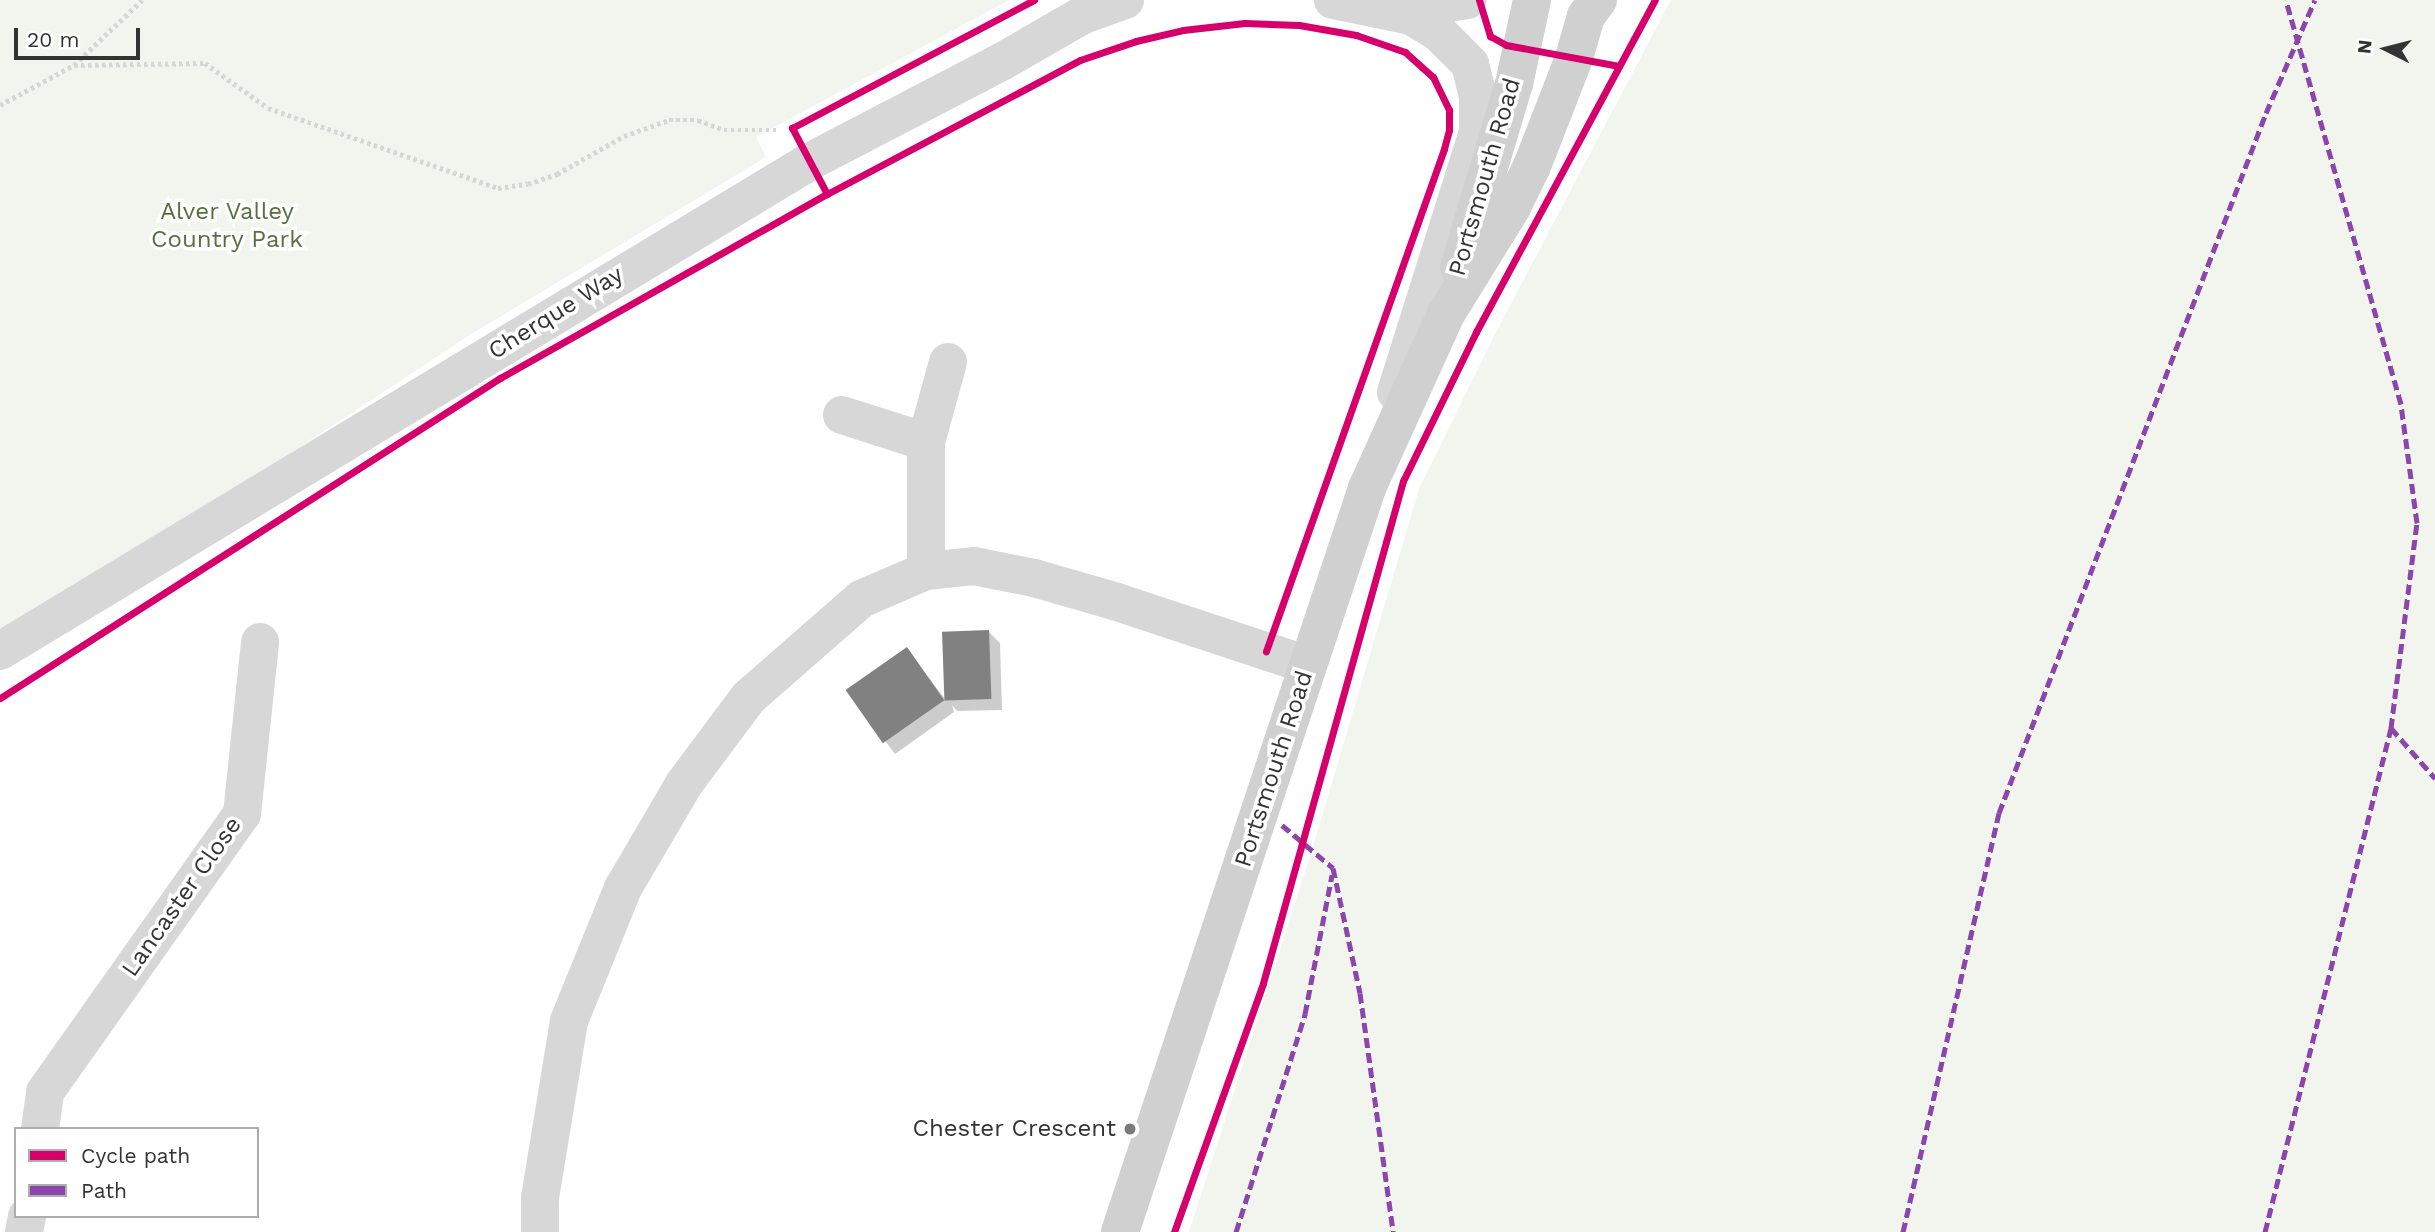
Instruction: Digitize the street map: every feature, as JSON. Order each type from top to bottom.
[{"type":"main road","name":"Portsmouth Road","points":[[1446,314],[1514,84],[1532,0]]},
{"type":"main road","name":"Portsmouth Road","points":[[1120,1232],[1367,488],[1446,314],[1512,207],[1532,166],[1574,58],[1584,5]]},
{"type":"street","name":"Cherque Way","points":[[0,651],[809,162],[1003,61],[1081,16],[1125,0]]},
{"type":"street","points":[[1334,0],[1410,16],[1439,33],[1470,64],[1479,95],[1478,132],[1367,488]]},
{"type":"street","points":[[1380,8],[1424,8],[1467,0]]},
{"type":"street","points":[[926,571],[926,442],[948,362]]},
{"type":"street","points":[[842,415],[926,442]]},
{"type":"street","points":[[540,1232],[540,1198],[569,1021],[623,888],[684,784],[748,698],[861,599],[926,571],[974,566],[1034,578],[1308,665]]},
{"type":"street","name":"Lancaster Close","points":[[40,1127],[45,1092],[242,814],[260,642]]},
{"type":"path","points":[[0,106],[74,65],[142,0]]},
{"type":"path","points":[[74,65],[205,63],[268,107],[498,188],[528,184],[556,174],[624,136],[669,120],[698,121],[724,130],[760,132],[792,128],[809,162]]},
{"type":"green space","name":"Alver Valley Country Park","points":[[0,0],[1009,0],[756,137],[766,157],[468,336],[0,645]]},
{"type":"green space","points":[[1671,0],[2435,0],[2435,1232],[1189,1232],[1312,850],[1419,489],[1494,336]]},
{"type":"building","points":[[989,630],[991,699],[944,701],[942,632]]},
{"type":"building","points":[[907,647],[944,700],[883,743],[846,690]]},
{"type":"marked path","points":[[2265,1232],[2391,728],[2417,523],[2401,404],[2286,0]]},
{"type":"marked path","points":[[1903,1232],[1999,813],[2266,113],[2315,0]]},
{"type":"marked path","points":[[2391,728],[2435,778]]},
{"type":"marked path","points":[[1282,825],[1333,868],[1360,993],[1393,1232]]},
{"type":"marked path","points":[[1236,1232],[1305,1014],[1332,875]]},
{"type":"cycle path","points":[[827,194],[792,128],[1034,0]]},
{"type":"cycle path","points":[[1479,0],[1490,36],[1506,45],[1619,66]]},
{"type":"cycle path","points":[[1174,1232],[1263,983],[1403,481],[1476,332],[1655,0]]},
{"type":"cycle path","points":[[0,698],[500,378],[827,194],[1080,60],[1136,41],[1183,30],[1245,23],[1299,25],[1356,35],[1405,52],[1433,77],[1449,110],[1449,130],[1444,149],[1266,651]]},
{"type":"place","name":"Chester Crescent","points":[[1130,1129]]}]
